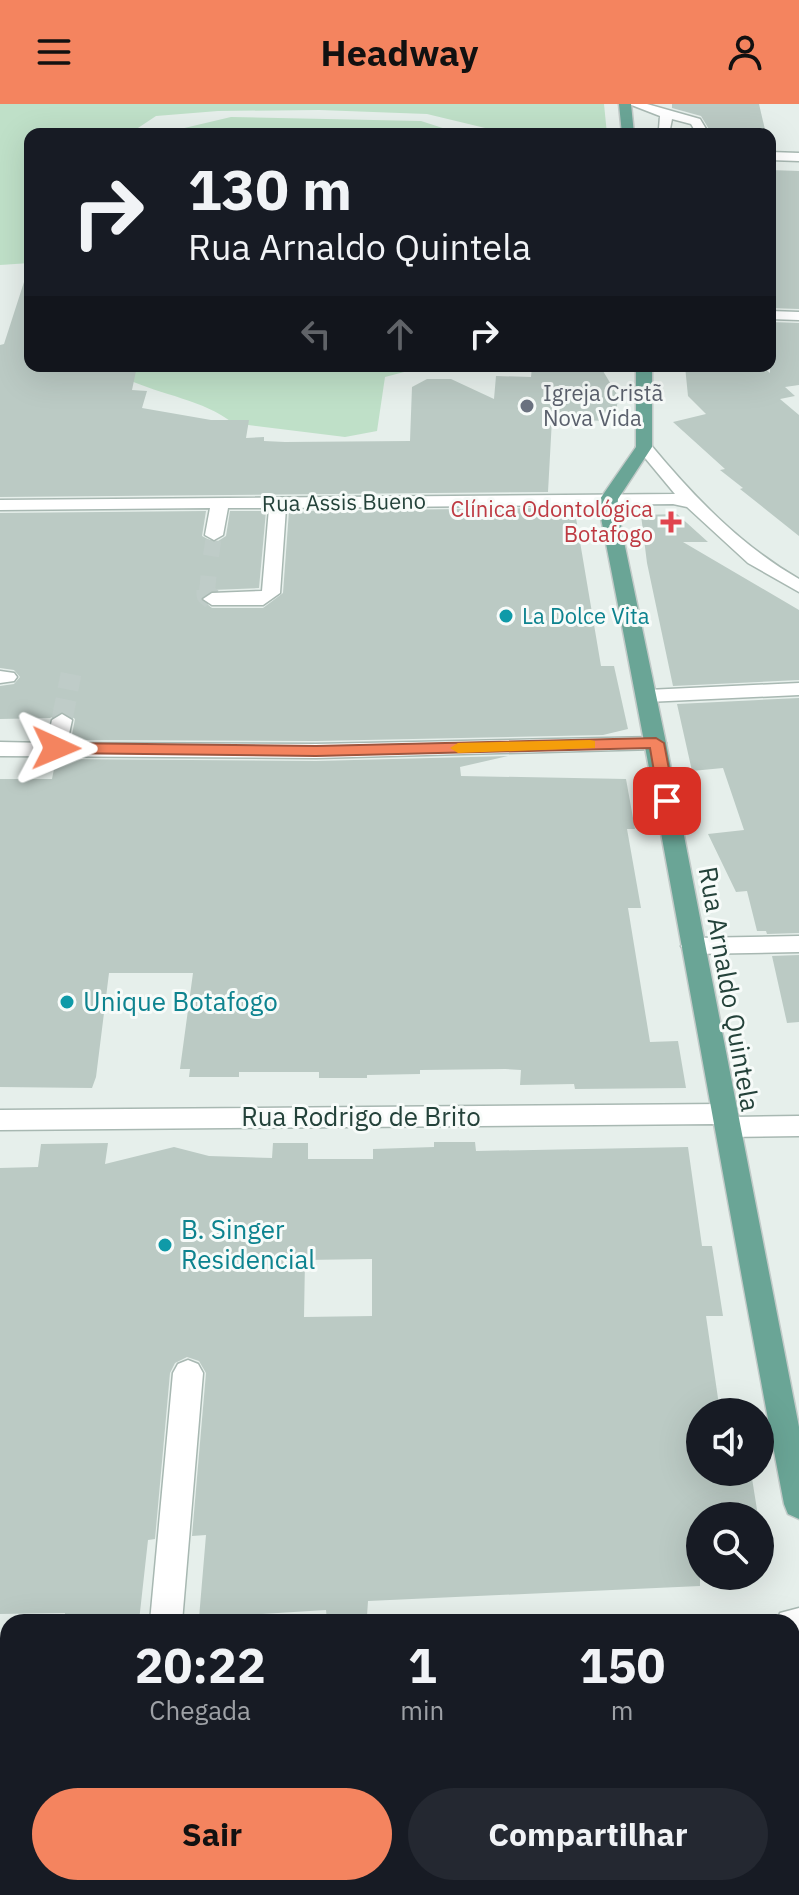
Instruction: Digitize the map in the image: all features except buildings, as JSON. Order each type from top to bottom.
[{"type":"main road","points":[[625,104],[627,128]]},
{"type":"main road","points":[[609,499],[644,447],[644,372]]},
{"type":"main road","name":"Rua Arnaldo Quintela","points":[[609,499],[608,508],[647,696],[724,1120],[799,1504]]},
{"type":"street","points":[[635,104],[696,122],[700,128]]},
{"type":"street","points":[[662,112],[666,114],[665,128]]},
{"type":"street","points":[[776,156],[799,157]]},
{"type":"street","points":[[776,315],[799,316]]},
{"type":"street","points":[[644,447],[688,502],[774,574],[799,587]]},
{"type":"street","name":"Rua Assis Bueno","points":[[0,505],[609,499],[688,502]]},
{"type":"street","points":[[212,599],[263,599],[271,593],[278,502]]},
{"type":"street","points":[[214,535],[220,503]]},
{"type":"street","points":[[774,574],[796,565]]},
{"type":"street","points":[[647,696],[799,689]]},
{"type":"street","points":[[56,748],[62,720]]},
{"type":"street","points":[[0,749],[316,751],[656,743]]},
{"type":"street","points":[[693,946],[799,944]]},
{"type":"street","name":"Rua Rodrigo de Brito","points":[[0,1120],[724,1120],[799,1126]]},
{"type":"street","points":[[167,1614],[188,1373]]},
{"type":"green space","points":[[0,104],[604,104],[606,128],[485,128],[427,114],[319,110],[218,111],[156,116],[138,128],[24,128],[24,263],[0,265]]},
{"type":"green space","points":[[231,117],[421,121],[443,128],[184,128]]},
{"type":"green space","points":[[129,372],[404,372],[385,377],[377,431],[345,437],[233,423],[196,403],[127,379]]},
{"type":"tunnel","points":[[211,556],[214,535]]},
{"type":"tunnel","points":[[207,592],[209,571]]},
{"type":"tunnel","points":[[207,592],[212,599]]},
{"type":"tunnel","points":[[62,720],[71,674]]},
{"type":"slow traffic","points":[[458,748],[590,745]]},
{"type":"place","name":"Igreja Cristã Nova Vida","points":[[527,406]]},
{"type":"place","name":"Clínica Odontológica Botafogo","points":[[671,522]]},
{"type":"place","name":"La Dolce Vita","points":[[506,616]]},
{"type":"place","name":"Unique Botafogo","points":[[67,1002]]},
{"type":"place","name":"B. Singer Residencial","points":[[165,1245]]},
{"type":"route","points":[[56,748],[316,751],[656,743],[667,801]]}]
